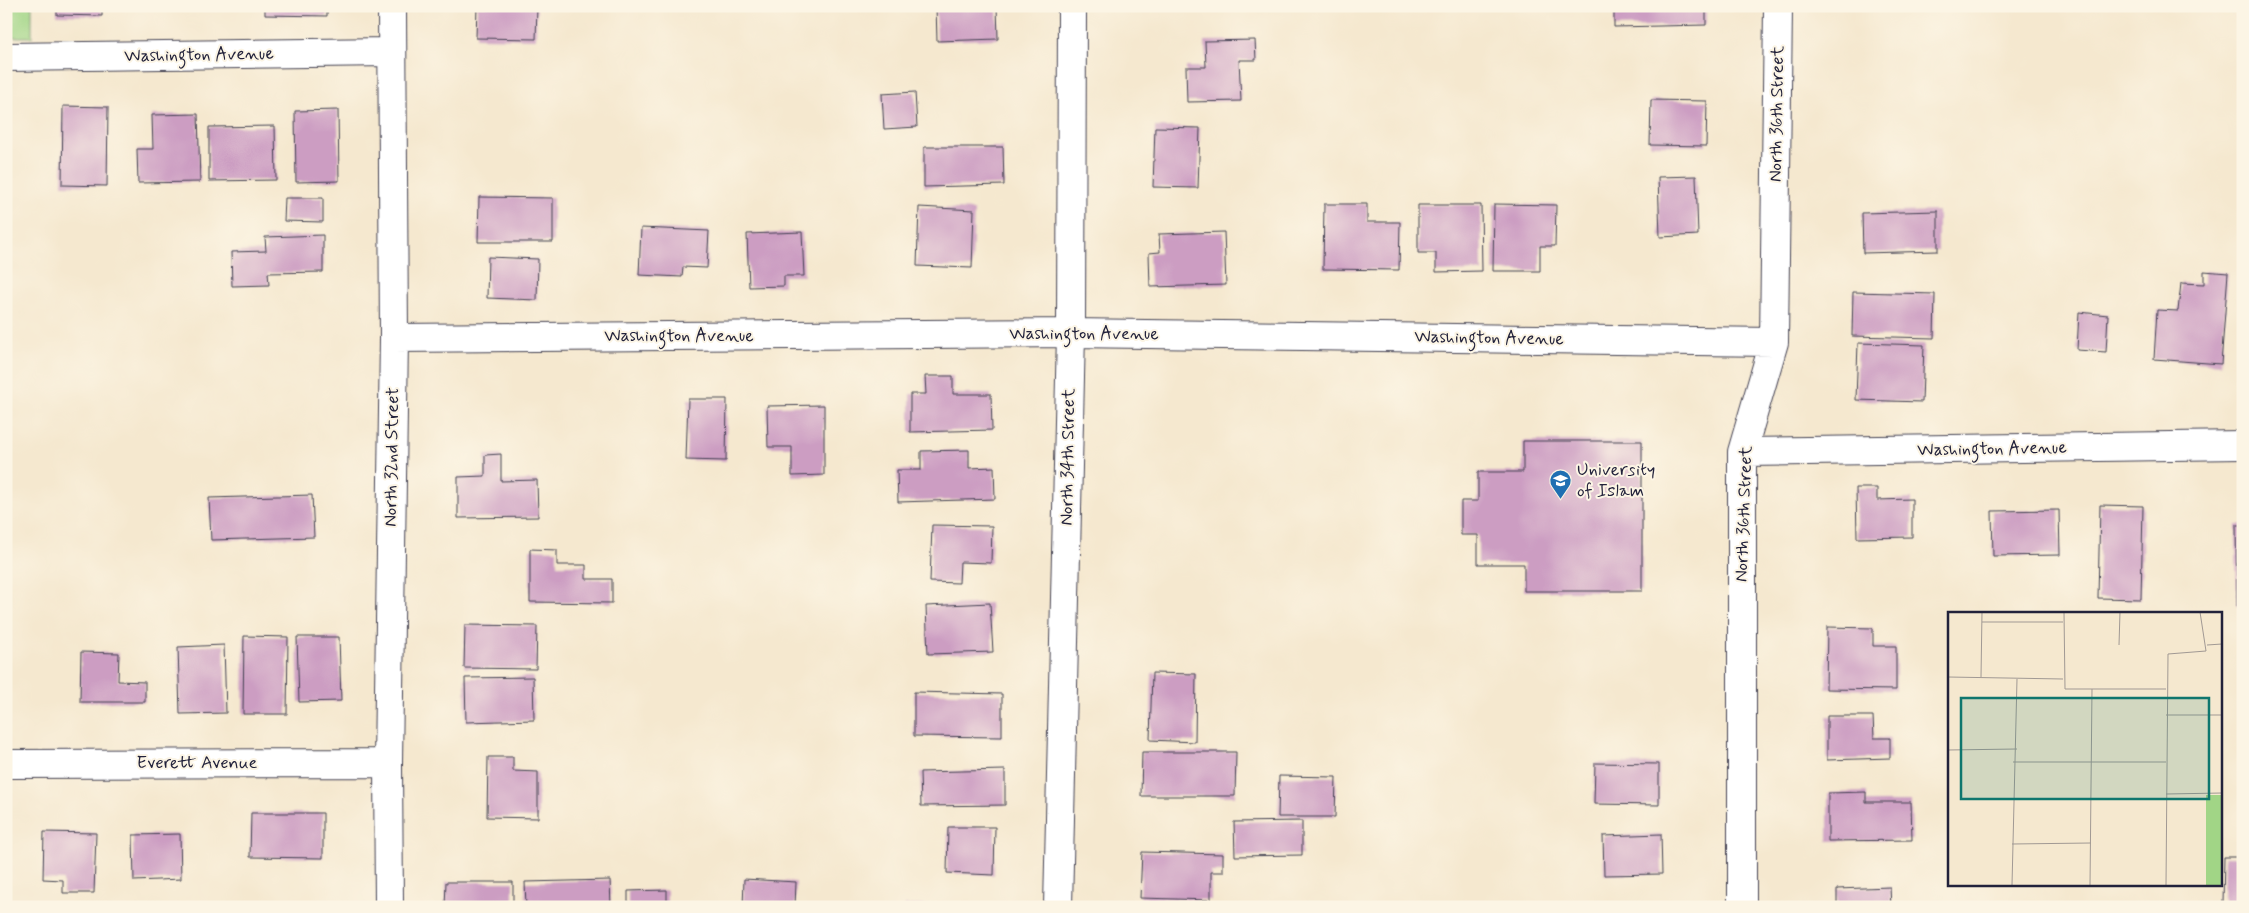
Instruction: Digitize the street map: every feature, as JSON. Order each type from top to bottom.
[{"type":"street","name":"North 32nd Street","points":[[389,907],[388,763],[394,338],[392,6]]},
{"type":"street","name":"North 34th Street","points":[[1058,907],[1071,333],[1072,6]]},
{"type":"street","name":"North 36th Street","points":[[1742,907],[1742,452],[1774,342],[1778,6]]},
{"type":"street","name":"Washington Avenue","points":[[6,57],[392,52]]},
{"type":"street","name":"Washington Avenue","points":[[394,338],[1071,333],[1774,342]]},
{"type":"street","name":"Washington Avenue","points":[[1742,452],[2243,445]]},
{"type":"street","name":"Everett Avenue","points":[[6,764],[388,763]]},
{"type":"green space","points":[[6,6],[32,6],[32,37],[6,37]]},
{"type":"building","points":[[57,6],[102,6],[102,16],[57,15]]},
{"type":"building","points":[[265,6],[327,6],[327,16],[265,15]]},
{"type":"building","points":[[477,6],[537,6],[536,39],[476,38]]},
{"type":"building","points":[[936,6],[997,6],[998,39],[937,41]]},
{"type":"building","points":[[1614,6],[1706,6],[1706,25],[1614,27]]},
{"type":"building","points":[[1255,40],[1256,60],[1239,60],[1241,101],[1187,102],[1186,67],[1206,67],[1205,41]]},
{"type":"building","points":[[915,92],[917,127],[884,129],[882,94]]},
{"type":"building","points":[[1651,100],[1707,101],[1706,146],[1650,145]]},
{"type":"building","points":[[63,106],[108,107],[107,186],[62,185]]},
{"type":"building","points":[[338,110],[339,181],[296,182],[295,111]]},
{"type":"building","points":[[198,114],[200,182],[138,183],[137,149],[153,149],[152,115]]},
{"type":"building","points":[[275,126],[276,180],[209,181],[209,127]]},
{"type":"building","points":[[1155,127],[1200,128],[1198,188],[1153,187]]},
{"type":"building","points":[[924,147],[1003,147],[1004,185],[924,187]]},
{"type":"building","points":[[1696,176],[1698,235],[1660,237],[1658,177]]},
{"type":"building","points":[[479,197],[553,198],[553,242],[478,242]]},
{"type":"building","points":[[285,198],[323,198],[323,222],[284,221]]},
{"type":"building","points":[[1324,204],[1367,204],[1367,222],[1400,222],[1399,270],[1323,269]]},
{"type":"building","points":[[1494,204],[1556,205],[1555,246],[1540,246],[1540,271],[1493,271]]},
{"type":"building","points":[[1418,205],[1481,205],[1482,271],[1436,272],[1436,253],[1418,253]]},
{"type":"building","points":[[919,207],[974,210],[972,268],[917,266]]},
{"type":"building","points":[[1938,211],[1938,251],[1863,253],[1862,213]]},
{"type":"building","points":[[641,228],[709,231],[707,268],[683,267],[682,277],[639,275]]},
{"type":"building","points":[[802,232],[804,276],[784,276],[784,286],[749,287],[747,234]]},
{"type":"building","points":[[1224,232],[1226,285],[1150,287],[1149,253],[1160,252],[1159,234]]},
{"type":"building","points":[[323,235],[323,272],[268,273],[269,285],[232,286],[231,252],[266,251],[265,237]]},
{"type":"building","points":[[488,257],[538,259],[537,300],[487,298]]},
{"type":"building","points":[[2204,271],[2228,273],[2221,364],[2154,359],[2157,310],[2178,311],[2181,283],[2204,284]]},
{"type":"building","points":[[1853,292],[1935,294],[1934,338],[1852,336]]},
{"type":"building","points":[[2079,312],[2108,315],[2106,352],[2077,350]]},
{"type":"building","points":[[1858,343],[1924,345],[1922,402],[1856,400]]},
{"type":"building","points":[[925,376],[953,376],[953,394],[991,394],[992,430],[910,432],[910,394],[926,394]]},
{"type":"building","points":[[688,399],[727,399],[726,461],[686,460]]},
{"type":"building","points":[[824,405],[824,475],[792,476],[792,447],[768,447],[767,406]]},
{"type":"building","points":[[1523,441],[1642,441],[1642,591],[1524,591],[1524,564],[1478,564],[1478,535],[1461,535],[1461,501],[1478,501],[1478,472],[1523,472]]},
{"type":"building","points":[[969,450],[969,468],[994,467],[995,499],[898,502],[897,470],[921,470],[921,451]]},
{"type":"building","points":[[501,454],[501,481],[537,480],[538,517],[458,518],[458,477],[485,476],[485,455]]},
{"type":"building","points":[[1856,488],[1877,488],[1877,500],[1912,499],[1912,537],[1857,538]]},
{"type":"building","points":[[312,495],[314,537],[211,540],[209,498]]},
{"type":"building","points":[[2100,505],[2143,506],[2141,599],[2098,598]]},
{"type":"building","points":[[2059,510],[2060,555],[1993,556],[1992,511]]},
{"type":"building","points":[[932,525],[992,526],[991,563],[960,562],[959,583],[930,582]]},
{"type":"building","points":[[2236,525],[2243,525],[2243,606],[2237,606]]},
{"type":"building","points":[[530,549],[557,550],[557,565],[586,565],[586,579],[612,579],[612,603],[530,602]]},
{"type":"building","points":[[990,603],[993,652],[928,654],[926,606]]},
{"type":"building","points":[[465,625],[537,626],[536,669],[464,668]]},
{"type":"building","points":[[1827,627],[1873,628],[1873,646],[1896,646],[1896,690],[1826,689]]},
{"type":"building","points":[[244,636],[288,637],[287,714],[243,714]]},
{"type":"building","points":[[297,637],[339,637],[341,701],[299,702]]},
{"type":"building","points":[[224,645],[226,713],[180,714],[178,647]]},
{"type":"building","points":[[81,652],[119,653],[118,681],[145,682],[145,702],[80,702]]},
{"type":"building","points":[[1152,673],[1196,674],[1195,742],[1150,740]]},
{"type":"building","points":[[533,677],[534,720],[466,722],[465,678]]},
{"type":"building","points":[[914,692],[1002,694],[1002,737],[914,736]]},
{"type":"building","points":[[1827,716],[1873,716],[1874,738],[1890,738],[1890,758],[1827,760]]},
{"type":"building","points":[[1142,752],[1236,752],[1235,796],[1141,796]]},
{"type":"building","points":[[488,757],[513,757],[513,771],[538,772],[538,818],[487,817]]},
{"type":"building","points":[[1595,763],[1659,764],[1659,805],[1594,804]]},
{"type":"building","points":[[1005,770],[1005,805],[921,806],[920,772]]},
{"type":"building","points":[[1279,776],[1336,777],[1335,817],[1278,817]]},
{"type":"building","points":[[1866,792],[1866,802],[1911,802],[1912,840],[1828,841],[1828,793]]},
{"type":"building","points":[[251,813],[323,813],[323,858],[250,857]]},
{"type":"building","points":[[1302,821],[1302,855],[1235,856],[1234,822]]},
{"type":"building","points":[[948,827],[995,827],[994,875],[947,873]]},
{"type":"building","points":[[44,832],[96,833],[94,893],[63,893],[63,880],[43,879]]},
{"type":"building","points":[[180,834],[181,879],[134,881],[133,835]]},
{"type":"building","points":[[1661,834],[1662,874],[1604,875],[1603,836]]},
{"type":"building","points":[[1142,852],[1223,854],[1223,872],[1211,872],[1211,900],[1140,898]]},
{"type":"building","points":[[2224,857],[2243,857],[2243,903],[2223,903]]},
{"type":"building","points":[[744,879],[796,882],[795,907],[743,907]]},
{"type":"building","points":[[610,880],[611,907],[526,907],[525,882]]},
{"type":"building","points":[[446,882],[513,882],[513,907],[445,907]]},
{"type":"building","points":[[1890,887],[1891,907],[1837,907],[1837,889]]},
{"type":"building","points":[[667,890],[667,907],[628,907],[628,891]]},
{"type":"building","points":[[905,905],[950,905],[950,907],[905,907]]},
{"type":"place","name":"University of Islam","points":[[1561,499]]}]
